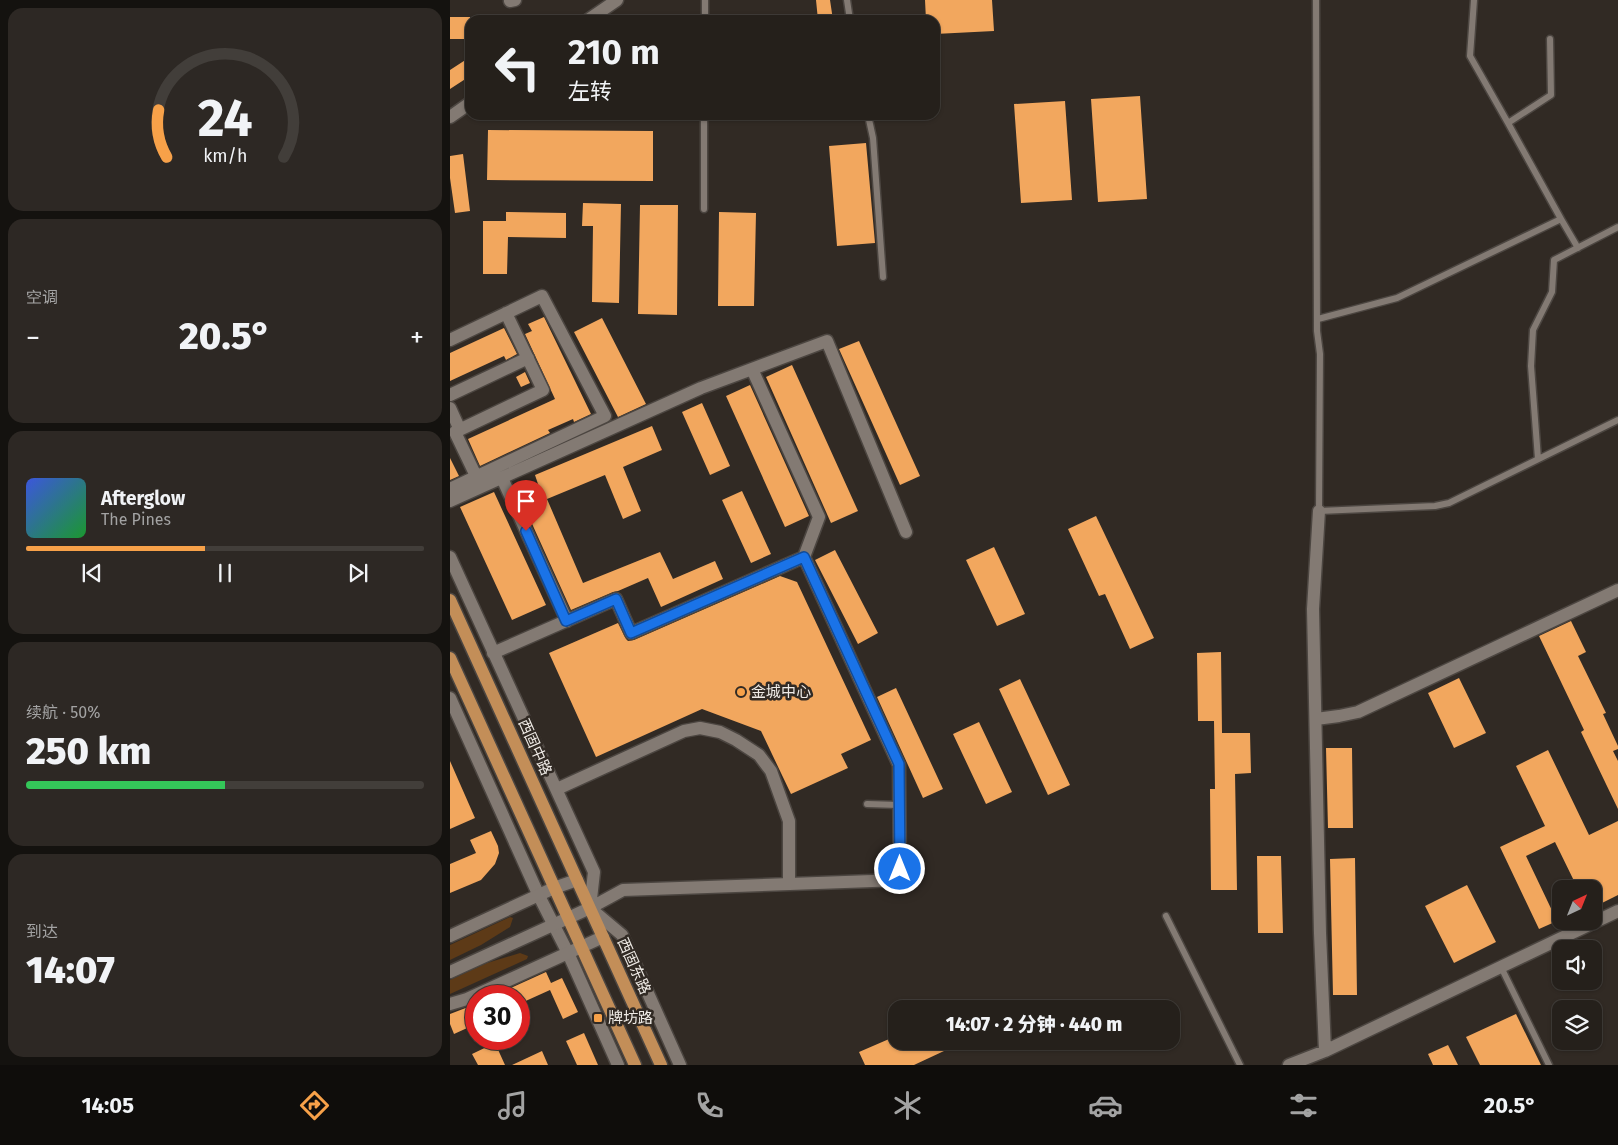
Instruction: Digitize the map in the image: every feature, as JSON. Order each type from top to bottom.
[{"type":"main road","name":"西固中路","points":[[450,600],[590,908]]},
{"type":"main road","points":[[450,658],[635,1065]]},
{"type":"main road","name":"西固东路","points":[[590,908],[661,1065]]},
{"type":"street","points":[[510,1],[515,0]]},
{"type":"street","points":[[592,15],[600,5],[617,0]]},
{"type":"street","points":[[450,117],[465,106]]},
{"type":"street","points":[[450,340],[542,296],[605,416],[450,489]]},
{"type":"street","points":[[476,476],[455,432],[543,390],[506,313]]},
{"type":"street","points":[[450,501],[701,388],[827,341],[906,532]]},
{"type":"street","points":[[450,395],[528,358]]},
{"type":"street","points":[[493,653],[616,599],[631,633],[804,557],[819,518],[752,369]]},
{"type":"street","points":[[450,408],[460,430]]},
{"type":"street","points":[[502,478],[566,621]]},
{"type":"street","points":[[1319,511],[1313,609],[1320,933],[1325,1051]]},
{"type":"street","points":[[450,557],[594,872],[590,908]]},
{"type":"street","points":[[450,972],[590,908],[623,890],[900,880],[899,764],[804,557]]},
{"type":"street","points":[[1316,719],[1358,712],[1618,590]]},
{"type":"street","points":[[450,698],[618,1065]]},
{"type":"street","points":[[557,789],[684,731],[700,728],[720,732],[758,755],[771,771],[789,821],[789,884]]},
{"type":"street","points":[[450,936],[554,888],[577,880]]},
{"type":"street","points":[[590,908],[622,935],[680,1065]]},
{"type":"street","points":[[1289,1065],[1325,1051],[1618,911]]},
{"type":"street","points":[[450,1004],[467,999],[603,937]]},
{"type":"lane","points":[[705,0],[705,15]]},
{"type":"lane","points":[[847,0],[849,15]]},
{"type":"lane","points":[[1316,0],[1318,319],[1320,354],[1319,511],[1435,506],[1449,503],[1618,420]]},
{"type":"lane","points":[[1474,0],[1470,56],[1578,248]]},
{"type":"lane","points":[[1508,123],[1551,95],[1550,39]]},
{"type":"lane","points":[[704,120],[704,209]]},
{"type":"lane","points":[[869,120],[873,138],[883,277]]},
{"type":"lane","points":[[1318,319],[1397,298],[1562,219]]},
{"type":"lane","points":[[1538,459],[1531,366],[1533,330],[1552,292],[1554,260],[1618,227]]},
{"type":"lane","points":[[867,804],[899,805]]},
{"type":"lane","points":[[1166,916],[1240,1065]]},
{"type":"lane","points":[[1501,967],[1549,1065]]},
{"type":"shaded area","points":[[510,917],[513,918],[510,927],[481,945],[450,960],[450,945]]},
{"type":"shaded area","points":[[520,953],[528,956],[527,959],[470,985],[465,985],[465,987],[450,994],[450,980],[487,963]]},
{"type":"building","points":[[816,0],[830,0],[832,15],[818,15]]},
{"type":"building","points":[[925,0],[992,0],[994,31],[940,34],[940,15],[926,15]]},
{"type":"building","points":[[450,17],[465,17],[465,39],[450,39]]},
{"type":"building","points":[[465,60],[465,79],[450,89],[450,70]]},
{"type":"building","points":[[1140,96],[1147,199],[1098,202],[1091,99]]},
{"type":"building","points":[[1065,101],[1072,200],[1021,203],[1014,104]]},
{"type":"building","points":[[488,130],[653,131],[653,181],[487,180]]},
{"type":"building","points":[[866,143],[875,243],[837,246],[829,146]]},
{"type":"building","points":[[463,154],[470,211],[455,213],[450,178],[450,156]]},
{"type":"building","points":[[583,203],[621,204],[619,303],[592,302],[593,226],[582,226]]},
{"type":"building","points":[[640,205],[678,205],[677,315],[638,314]]},
{"type":"building","points":[[506,212],[566,213],[566,238],[508,237],[507,274],[483,274],[483,221],[506,221]]},
{"type":"building","points":[[719,212],[756,213],[754,306],[718,306]]},
{"type":"building","points":[[544,317],[591,414],[574,422],[573,419],[548,430],[550,433],[480,466],[468,439],[555,399],[525,334],[532,331],[528,324]]},
{"type":"building","points":[[602,318],[646,404],[618,417],[574,332]]},
{"type":"building","points":[[504,328],[517,354],[506,360],[504,356],[450,381],[450,353]]},
{"type":"building","points":[[859,341],[920,476],[900,485],[839,349]]},
{"type":"building","points":[[792,365],[858,511],[831,523],[766,377]]},
{"type":"building","points":[[525,372],[530,383],[521,387],[516,377]]},
{"type":"building","points":[[750,385],[809,516],[785,527],[726,396]]},
{"type":"building","points":[[702,403],[730,466],[710,475],[682,412]]},
{"type":"building","points":[[652,426],[662,450],[623,467],[641,511],[623,519],[605,475],[547,499],[583,583],[660,552],[673,579],[715,561],[723,579],[661,607],[648,578],[571,610],[524,506],[531,503],[525,489],[538,484],[535,475]]},
{"type":"building","points":[[450,458],[459,476],[450,480]]},
{"type":"building","points":[[742,491],[771,554],[751,563],[722,500]]},
{"type":"building","points":[[494,492],[546,605],[512,620],[460,507]]},
{"type":"building","points":[[1096,516],[1154,638],[1130,649],[1105,594],[1099,596],[1068,529]]},
{"type":"building","points":[[994,547],[1025,614],[997,626],[966,560]]},
{"type":"building","points":[[835,550],[878,633],[858,644],[815,560]]},
{"type":"building","name":"金城中心","points":[[780,576],[797,582],[871,740],[841,754],[848,768],[791,794],[761,731],[702,709],[596,757],[549,653],[618,623],[626,639],[628,641],[634,640]]},
{"type":"building","points":[[1571,621],[1586,652],[1578,656],[1606,713],[1603,714],[1618,746],[1618,749],[1613,751],[1618,761],[1618,809],[1581,732],[1584,730],[1539,636]]},
{"type":"building","points":[[1221,652],[1222,733],[1250,733],[1251,773],[1235,774],[1237,890],[1211,890],[1210,789],[1215,789],[1214,721],[1198,721],[1197,653]]},
{"type":"building","points":[[1459,678],[1486,733],[1454,748],[1428,693]]},
{"type":"building","points":[[1020,679],[1070,785],[1048,795],[999,689]]},
{"type":"building","points":[[896,688],[943,789],[923,798],[877,697]]},
{"type":"building","points":[[979,722],[1012,792],[986,804],[953,734]]},
{"type":"building","points":[[1326,748],[1352,748],[1353,828],[1328,828]]},
{"type":"building","points":[[1548,750],[1589,835],[1618,821],[1618,895],[1602,903],[1602,880],[1574,880],[1555,842],[1526,856],[1552,911],[1552,923],[1539,929],[1500,847],[1545,826],[1516,766]]},
{"type":"building","points":[[450,761],[475,818],[450,829]]},
{"type":"building","points":[[491,831],[499,853],[495,864],[481,880],[450,893],[450,864],[476,853],[470,840]]},
{"type":"building","points":[[1257,856],[1281,856],[1283,933],[1258,933]]},
{"type":"building","points":[[1355,858],[1357,995],[1333,995],[1330,859]]},
{"type":"building","points":[[1467,885],[1496,942],[1454,963],[1425,906]]},
{"type":"building","points":[[546,972],[551,983],[562,978],[578,1012],[563,1019],[550,990],[530,999],[530,985],[517,985]]},
{"type":"building","points":[[465,1008],[465,1029],[454,1034],[450,1024],[450,1014]]},
{"type":"building","points":[[1516,1014],[1541,1065],[1480,1065],[1466,1037]]},
{"type":"building","points":[[584,1033],[598,1065],[577,1065],[566,1041]]},
{"type":"building","points":[[888,1039],[888,1050],[944,1051],[914,1065],[865,1065],[859,1052]]},
{"type":"building","points":[[1448,1045],[1458,1065],[1433,1065],[1428,1054]]},
{"type":"building","points":[[480,1050],[498,1050],[505,1065],[478,1065],[472,1054]]},
{"type":"building","points":[[542,1051],[548,1065],[512,1065]]},
{"type":"place","name":"金城中心","points":[[741,692]]},
{"type":"place","name":"牌坊路","points":[[598,1018]]},
{"type":"route","points":[[526,531],[566,621],[616,599],[631,633],[804,557],[899,764],[900,869]]}]
